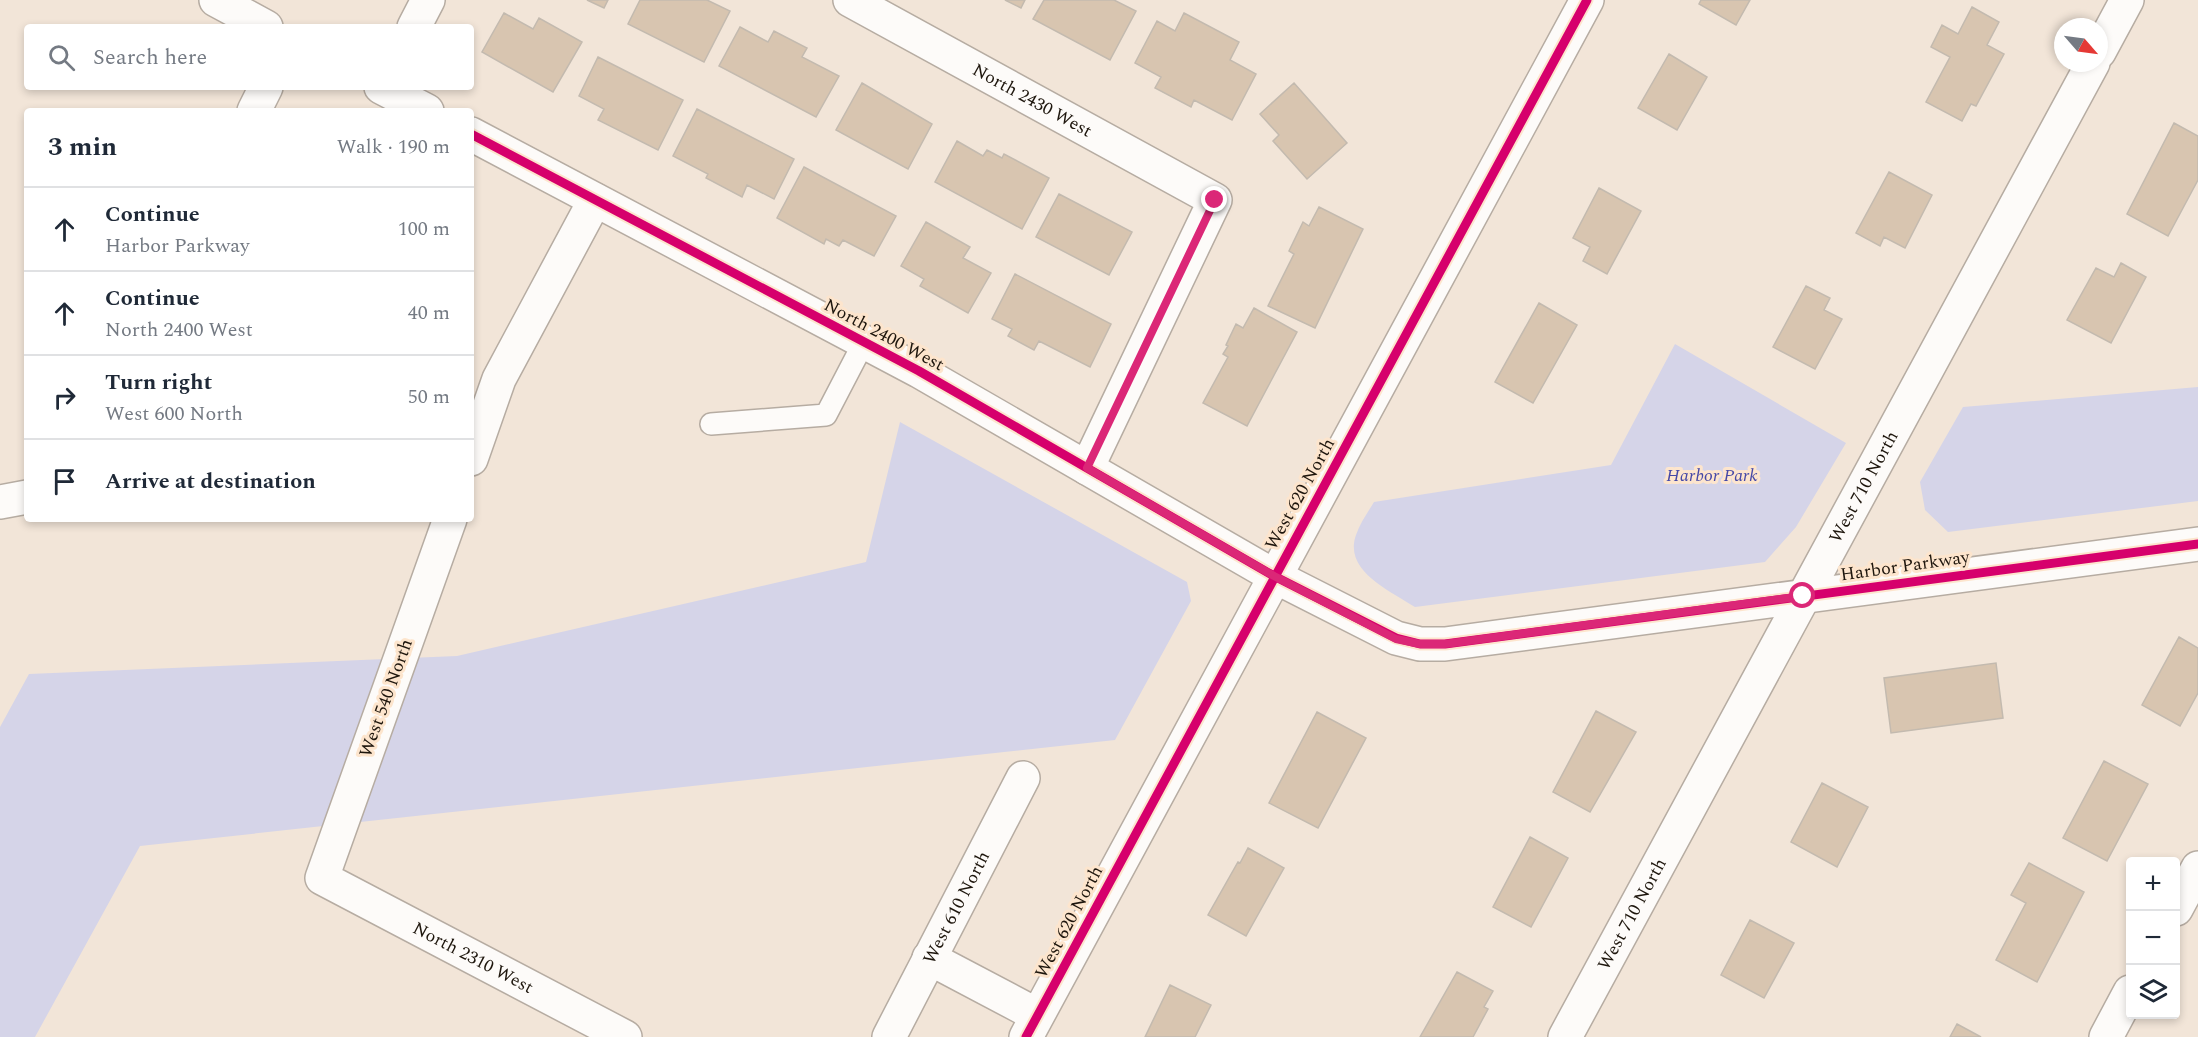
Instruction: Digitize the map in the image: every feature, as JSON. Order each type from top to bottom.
[{"type":"street","points":[[216,0],[260,24]]},
{"type":"street","points":[[416,24],[428,0]]},
{"type":"street","name":"North 2430 West","points":[[850,0],[1215,200],[1087,468]]},
{"type":"street","name":"West 620 North","points":[[1032,1026],[1587,0]]},
{"type":"street","points":[[2108,35],[2127,0]]},
{"type":"street","name":"West 710 North","points":[[1565,1037],[2088,72]]},
{"type":"street","points":[[256,108],[264,90]]},
{"type":"street","points":[[388,90],[421,108]]},
{"type":"street","name":"North 2400 West","points":[[474,136],[864,342],[1274,576]]},
{"type":"street","points":[[474,450],[499,379],[595,200]]},
{"type":"street","points":[[0,502],[24,498]]},
{"type":"street","name":"West 540 North","points":[[322,878],[449,522]]},
{"type":"street","name":"Harbor Parkway","points":[[1274,576],[1396,639],[1420,644],[1445,644],[2198,544]]},
{"type":"street","name":"West 610 North","points":[[889,1037],[1023,778]]},
{"type":"street","name":"North 2310 West","points":[[322,878],[625,1037]]},
{"type":"street","points":[[929,958],[1032,1026]]},
{"type":"street","points":[[2106,1037],[2126,1000]]},
{"type":"lane","points":[[711,424],[826,415],[864,342]]},
{"type":"green space","name":"Harbor Park","points":[[1675,344],[1846,443],[1796,527],[1765,562],[1415,607],[1382,587],[1356,559],[1354,548],[1356,535],[1374,502],[1611,465]]},
{"type":"green space","points":[[2198,387],[2198,501],[1948,532],[1925,510],[1920,482],[1963,407]]},
{"type":"green space","points":[[900,422],[1187,582],[1191,601],[1115,740],[140,846],[35,1037],[0,1037],[0,727],[29,674],[457,656],[866,562]]},
{"type":"building","points":[[587,0],[608,0],[604,8]]},
{"type":"building","points":[[640,0],[707,0],[730,11],[704,62],[628,24]]},
{"type":"building","points":[[1005,0],[1025,0],[1021,8]]},
{"type":"building","points":[[1044,0],[1114,0],[1136,11],[1110,60],[1033,19]]},
{"type":"building","points":[[1701,0],[1750,0],[1736,25],[1699,4]]},
{"type":"building","points":[[1972,7],[1999,22],[1987,45],[2004,54],[1976,106],[1971,104],[1962,121],[1926,102],[1950,57],[1931,47],[1942,25],[1958,34]]},
{"type":"building","points":[[504,13],[533,29],[539,18],[582,42],[553,92],[482,52]]},
{"type":"building","points":[[1184,13],[1239,42],[1230,60],[1256,74],[1232,120],[1194,100],[1191,107],[1155,88],[1161,77],[1135,63],[1157,21],[1175,31]]},
{"type":"building","points":[[740,27],[768,42],[774,31],[807,48],[802,57],[839,76],[816,117],[719,66]]},
{"type":"building","points":[[1669,54],[1707,77],[1677,130],[1638,108]]},
{"type":"building","points":[[598,57],[683,100],[658,150],[598,120],[604,109],[579,96]]},
{"type":"building","points":[[862,83],[932,124],[908,169],[836,130]]},
{"type":"building","points":[[1294,83],[1347,143],[1307,179],[1273,141],[1279,135],[1260,114]]},
{"type":"building","points":[[697,109],[794,159],[774,199],[747,185],[742,197],[706,178],[708,174],[673,156]]},
{"type":"building","points":[[2174,123],[2198,136],[2198,180],[2168,236],[2127,214]]},
{"type":"building","points":[[957,141],[983,156],[987,150],[1002,158],[1004,154],[1049,178],[1022,229],[935,182]]},
{"type":"building","points":[[804,167],[896,216],[874,256],[843,240],[839,246],[826,239],[824,244],[777,218]]},
{"type":"building","points":[[1889,172],[1932,195],[1905,248],[1884,237],[1880,246],[1856,233]]},
{"type":"building","points":[[1599,188],[1641,211],[1607,274],[1583,261],[1590,247],[1573,238]]},
{"type":"building","points":[[1059,194],[1132,232],[1109,275],[1036,237]]},
{"type":"building","points":[[1319,207],[1363,229],[1315,328],[1268,306],[1294,254],[1289,251],[1303,222],[1309,226]]},
{"type":"building","points":[[926,222],[970,247],[963,258],[991,273],[968,313],[920,286],[924,279],[901,266]]},
{"type":"building","points":[[2121,263],[2146,277],[2111,343],[2067,320],[2096,268],[2114,277]]},
{"type":"building","points":[[1015,274],[1111,324],[1090,367],[1039,341],[1034,350],[1008,336],[1012,329],[992,319]]},
{"type":"building","points":[[1806,286],[1830,298],[1824,310],[1842,319],[1815,369],[1773,347]]},
{"type":"building","points":[[1539,303],[1577,325],[1533,403],[1495,382]]},
{"type":"building","points":[[1254,308],[1297,332],[1247,426],[1203,403],[1228,357],[1223,354],[1236,324],[1243,328]]},
{"type":"building","points":[[2179,637],[2198,648],[2198,693],[2180,726],[2142,705]]},
{"type":"building","points":[[1996,663],[2003,718],[1891,733],[1884,678]]},
{"type":"building","points":[[1596,711],[1636,732],[1590,812],[1553,792]]},
{"type":"building","points":[[1317,712],[1366,738],[1318,828],[1269,803]]},
{"type":"building","points":[[2104,761],[2148,784],[2107,861],[2063,838]]},
{"type":"building","points":[[1822,783],[1868,807],[1837,867],[1791,842]]},
{"type":"building","points":[[1530,837],[1568,858],[1531,927],[1493,907]]},
{"type":"building","points":[[1248,848],[1284,868],[1246,936],[1208,915]]},
{"type":"building","points":[[2029,863],[2084,892],[2037,982],[1996,960],[2026,903],[2011,895]]},
{"type":"building","points":[[1750,920],[1794,943],[1764,998],[1721,975]]},
{"type":"building","points":[[1457,972],[1493,991],[1484,1007],[1488,1009],[1473,1037],[1420,1037]]},
{"type":"building","points":[[1170,985],[1211,1005],[1195,1037],[1145,1037]]},
{"type":"building","points":[[1957,1024],[1981,1037],[1950,1037]]},
{"type":"cycle path","points":[[1026,1037],[1587,0]]},
{"type":"cycle path","points":[[474,136],[919,371],[1274,576],[1396,638],[1420,644],[1445,644],[2198,544]]},
{"type":"route","points":[[1215,200],[1087,468],[1274,576],[1396,639],[1420,644],[1445,644],[1803,596]]}]
